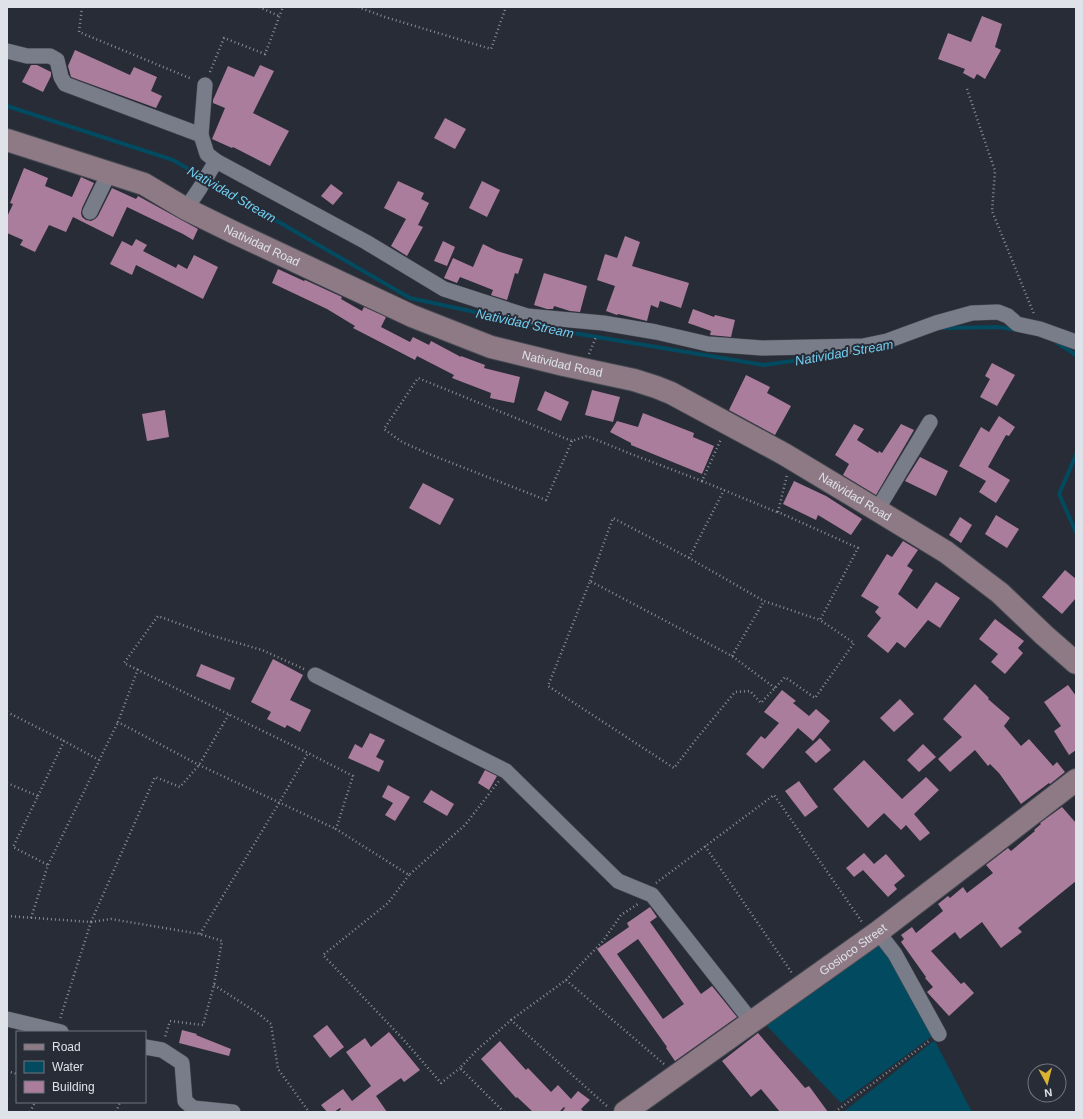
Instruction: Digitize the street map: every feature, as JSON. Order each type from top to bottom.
[{"type":"street","points":[[7,51],[27,56],[50,56],[57,60],[61,77],[65,84],[201,135]]},
{"type":"street","points":[[205,84],[201,135],[207,154],[213,166],[366,242],[444,289],[527,316],[603,323],[656,332],[708,344],[762,348],[863,346],[887,341],[972,313],[998,312],[1008,316],[1017,324],[1040,329],[1076,342]]},
{"type":"street","name":"Natividad Road","points":[[7,140],[144,184],[186,209],[412,316],[473,340],[492,347],[564,365],[634,380],[656,387],[784,454],[946,552],[1000,593],[1076,663]]},
{"type":"street","points":[[186,209],[213,166]]},
{"type":"street","points":[[90,212],[108,173]]},
{"type":"street","points":[[877,510],[930,422]]},
{"type":"street","points":[[315,674],[506,771],[618,881],[648,893],[752,1022]]},
{"type":"street","name":"Gosioco Street","points":[[625,1112],[752,1022],[872,929],[1076,780]]},
{"type":"street","points":[[872,929],[895,954],[939,1034]]},
{"type":"street","points":[[7,1019],[55,1031]]},
{"type":"street","points":[[146,1048],[162,1050],[182,1063],[185,1101],[193,1108],[233,1112]]},
{"type":"path","points":[[82,7],[80,32],[205,84],[224,38],[265,54],[283,7]]},
{"type":"path","points":[[258,7],[279,16]]},
{"type":"path","points":[[358,7],[386,17],[491,48],[506,7]]},
{"type":"path","points":[[967,89],[995,171],[992,211],[1040,329]]},
{"type":"path","points":[[588,356],[597,335]]},
{"type":"path","points":[[572,441],[546,500],[429,454],[402,442],[384,429],[418,378],[572,441],[587,436],[780,513],[858,548],[820,620]]},
{"type":"path","points":[[702,481],[722,437]]},
{"type":"path","points":[[780,513],[778,512],[787,473]]},
{"type":"path","points":[[689,558],[724,490]]},
{"type":"path","points":[[612,518],[689,558],[764,601],[820,620],[854,643],[815,698],[785,677],[761,703],[750,691],[735,692],[698,736],[674,768],[548,686],[590,581],[612,518]]},
{"type":"path","points":[[590,581],[732,656],[775,688]]},
{"type":"path","points":[[732,656],[764,601]]},
{"type":"path","points":[[315,674],[262,650],[210,635],[158,616],[124,663],[353,776],[336,829]]},
{"type":"path","points":[[31,918],[48,865],[118,722],[138,669]]},
{"type":"path","points":[[7,712],[99,760]]},
{"type":"path","points":[[59,1031],[91,922],[155,777],[180,787],[199,765],[230,714]]},
{"type":"path","points":[[118,722],[199,765],[336,829],[409,875]]},
{"type":"path","points":[[48,865],[13,847],[64,741]]},
{"type":"path","points":[[200,934],[308,753]]},
{"type":"path","points":[[506,771],[466,825],[409,875],[388,903],[323,955],[403,1040],[441,1083],[460,1068],[476,1050],[511,1020],[566,980],[603,941],[621,915],[705,846],[774,795],[872,929]]},
{"type":"path","points":[[7,783],[38,796]]},
{"type":"path","points":[[705,846],[794,976]]},
{"type":"path","points":[[7,916],[91,922],[111,919],[200,934],[222,941],[214,985],[203,1025],[170,1021],[162,1050]]},
{"type":"path","points":[[566,980],[667,1067]]},
{"type":"path","points":[[214,985],[259,1014],[271,1024],[278,1069],[309,1112]]},
{"type":"path","points":[[511,1020],[613,1112]]},
{"type":"path","points":[[835,1112],[939,1034]]},
{"type":"path","points":[[460,1068],[504,1112]]},
{"type":"path","points":[[30,1112],[34,1103]]},
{"type":"water","points":[[879,939],[935,1034],[841,1103],[760,1019]]},
{"type":"water","points":[[935,1041],[972,1112],[843,1112],[932,1042]]},
{"type":"building","points":[[982,16],[1002,24],[995,47],[1001,50],[985,79],[977,74],[974,79],[963,73],[965,69],[938,59],[948,33],[971,42]]},
{"type":"building","points":[[75,50],[130,75],[134,67],[157,77],[151,91],[162,96],[156,108],[71,77],[68,66]]},
{"type":"building","points":[[31,65],[37,65],[51,72],[51,76],[43,92],[22,82]]},
{"type":"building","points":[[260,65],[274,71],[253,113],[289,131],[270,166],[233,147],[232,148],[212,139],[225,108],[213,103],[213,100],[228,66],[254,77]]},
{"type":"building","points":[[445,118],[466,129],[455,149],[434,138]]},
{"type":"building","points":[[24,168],[48,178],[45,186],[72,197],[81,177],[94,183],[82,208],[82,217],[86,220],[91,221],[98,216],[112,188],[136,199],[138,196],[198,229],[193,240],[127,207],[113,237],[73,217],[66,232],[49,225],[35,252],[20,245],[23,240],[7,233],[7,217],[13,204],[10,203]]},
{"type":"building","points":[[398,181],[424,193],[421,199],[429,203],[418,225],[423,227],[407,256],[391,246],[406,219],[384,208]]},
{"type":"building","points":[[482,181],[500,190],[487,217],[469,208]]},
{"type":"building","points":[[331,184],[343,193],[333,205],[321,196]]},
{"type":"building","points":[[625,236],[640,242],[632,266],[689,283],[681,308],[660,301],[658,308],[651,305],[647,321],[617,315],[606,311],[615,286],[597,280],[605,254],[617,258]]},
{"type":"building","points":[[136,239],[147,245],[143,251],[176,268],[178,264],[187,269],[194,255],[218,267],[203,299],[136,265],[132,275],[110,264],[122,241],[132,246]]},
{"type":"building","points":[[443,241],[455,247],[447,266],[434,261]]},
{"type":"building","points":[[483,244],[497,251],[523,259],[518,274],[515,273],[507,300],[491,295],[493,290],[460,277],[457,283],[444,278],[453,258],[473,267]]},
{"type":"building","points":[[278,269],[342,297],[341,299],[362,311],[364,307],[386,317],[381,327],[410,342],[413,337],[429,345],[431,341],[461,357],[485,365],[484,368],[520,377],[514,403],[490,398],[491,393],[452,378],[454,375],[417,356],[415,360],[353,328],[355,326],[327,309],[272,283]]},
{"type":"building","points":[[544,273],[587,286],[580,312],[570,311],[554,306],[553,309],[547,309],[534,305]]},
{"type":"building","points":[[693,309],[714,317],[715,315],[735,320],[731,337],[710,335],[711,331],[688,323]]},
{"type":"building","points":[[992,363],[1015,375],[997,406],[980,397],[990,379],[985,376]]},
{"type":"building","points":[[746,375],[770,387],[767,393],[791,406],[775,435],[729,410]]},
{"type":"building","points":[[592,390],[620,397],[613,422],[585,415]]},
{"type":"building","points":[[545,391],[569,402],[561,421],[537,410]]},
{"type":"building","points":[[165,410],[169,437],[147,441],[142,414]]},
{"type":"building","points":[[643,413],[694,433],[693,437],[714,446],[702,474],[631,445],[631,443],[610,432],[617,421],[638,427]]},
{"type":"building","points":[[999,416],[1015,427],[1009,436],[1006,435],[988,467],[1010,480],[996,503],[979,492],[986,481],[959,466],[981,427],[989,432]]},
{"type":"building","points":[[854,424],[864,429],[857,440],[878,453],[879,451],[882,453],[901,424],[914,430],[876,495],[843,475],[849,464],[835,455]]},
{"type":"building","points":[[920,457],[948,471],[936,496],[905,481]]},
{"type":"building","points":[[794,481],[826,496],[862,519],[851,535],[818,515],[816,520],[783,504]]},
{"type":"building","points":[[423,483],[454,499],[440,525],[409,508]]},
{"type":"building","points":[[996,515],[1019,529],[1007,548],[985,534]]},
{"type":"building","points":[[960,517],[972,525],[961,543],[949,535]]},
{"type":"building","points":[[903,541],[918,550],[907,566],[913,570],[898,594],[917,609],[936,582],[960,598],[940,628],[928,620],[905,648],[897,642],[888,653],[867,636],[881,618],[875,612],[879,607],[861,596],[887,554],[892,557]]},
{"type":"building","points":[[1065,570],[1076,579],[1076,598],[1062,614],[1042,597]]},
{"type":"building","points":[[995,619],[1024,641],[1018,648],[1023,653],[1005,674],[991,662],[998,654],[979,639]]},
{"type":"building","points":[[273,659],[303,675],[290,700],[311,710],[300,732],[287,725],[285,728],[267,719],[271,712],[251,702]]},
{"type":"building","points":[[201,664],[235,678],[230,690],[196,676]]},
{"type":"building","points":[[975,684],[989,698],[988,699],[1010,718],[1004,726],[1021,746],[1029,739],[1053,766],[1057,762],[1065,772],[1021,804],[999,773],[990,764],[988,766],[975,750],[950,772],[938,759],[962,737],[943,719]]},
{"type":"building","points":[[1068,685],[1076,696],[1076,750],[1069,755],[1054,731],[1061,726],[1044,702]]},
{"type":"building","points":[[782,690],[796,701],[793,703],[809,716],[816,709],[830,721],[813,741],[798,728],[763,769],[746,754],[761,736],[765,739],[779,723],[764,712]]},
{"type":"building","points":[[900,699],[914,714],[894,732],[880,718]]},
{"type":"building","points":[[370,733],[385,740],[376,757],[384,761],[379,772],[348,758],[355,744],[362,748]]},
{"type":"building","points":[[820,738],[831,750],[816,763],[805,752]]},
{"type":"building","points":[[923,744],[936,757],[919,772],[907,760]]},
{"type":"building","points":[[864,760],[902,799],[926,777],[939,790],[914,814],[930,833],[920,841],[906,825],[901,830],[884,813],[868,828],[833,789]]},
{"type":"building","points":[[485,770],[497,776],[489,790],[478,783]]},
{"type":"building","points":[[799,781],[818,807],[805,817],[785,791]]},
{"type":"building","points":[[388,785],[410,797],[395,821],[385,815],[393,803],[382,797]]},
{"type":"building","points":[[431,790],[454,804],[447,816],[423,802]]},
{"type":"building","points":[[1062,807],[1076,823],[1076,881],[1018,928],[1022,932],[1001,948],[982,922],[960,939],[955,932],[931,951],[961,984],[964,982],[974,993],[949,1016],[927,992],[933,987],[925,978],[926,977],[901,942],[904,939],[901,935],[912,927],[916,933],[943,911],[938,904],[948,896],[950,898],[963,887],[967,893],[993,873],[986,865],[1008,848],[1011,851],[1035,831],[1034,830],[1041,824],[1040,823]]},
{"type":"building","points":[[864,853],[874,864],[886,854],[905,876],[894,885],[897,889],[888,897],[863,870],[854,877],[846,868]]},
{"type":"building","points":[[650,907],[657,917],[650,922],[701,994],[712,986],[737,1017],[675,1061],[666,1048],[667,1047],[597,949],[629,927],[627,923]],"holes":[[[638,939],[684,1004],[663,1019],[617,954]]]},
{"type":"building","points":[[327,1025],[344,1047],[330,1058],[313,1036]]},
{"type":"building","points":[[182,1030],[197,1034],[196,1035],[231,1049],[229,1056],[179,1043]]},
{"type":"building","points":[[389,1032],[420,1070],[404,1082],[401,1078],[376,1096],[387,1112],[338,1112],[341,1109],[340,1108],[334,1112],[327,1112],[321,1105],[343,1089],[352,1101],[371,1086],[346,1052],[365,1038],[371,1047]]},
{"type":"building","points":[[758,1033],[805,1088],[809,1086],[828,1112],[780,1112],[761,1089],[751,1097],[722,1061]]},
{"type":"building","points":[[500,1041],[526,1070],[528,1068],[551,1092],[558,1085],[571,1099],[578,1091],[590,1100],[581,1109],[584,1112],[562,1112],[565,1108],[564,1107],[559,1112],[533,1112],[517,1097],[516,1098],[481,1059]]},
{"type":"waterway","name":"Natividad Stream","points":[[7,106],[173,160],[202,177]]},
{"type":"waterway","name":"Natividad Stream","points":[[208,181],[410,298],[567,332],[764,365],[848,353]]},
{"type":"waterway","name":"Natividad Stream","points":[[943,328],[999,327],[1016,330]]},
{"type":"waterway","name":"Natividad Stream","points":[[1056,342],[1076,355]]},
{"type":"waterway","name":"Natividad Stream","points":[[1076,455],[1059,494],[1076,532]]}]
